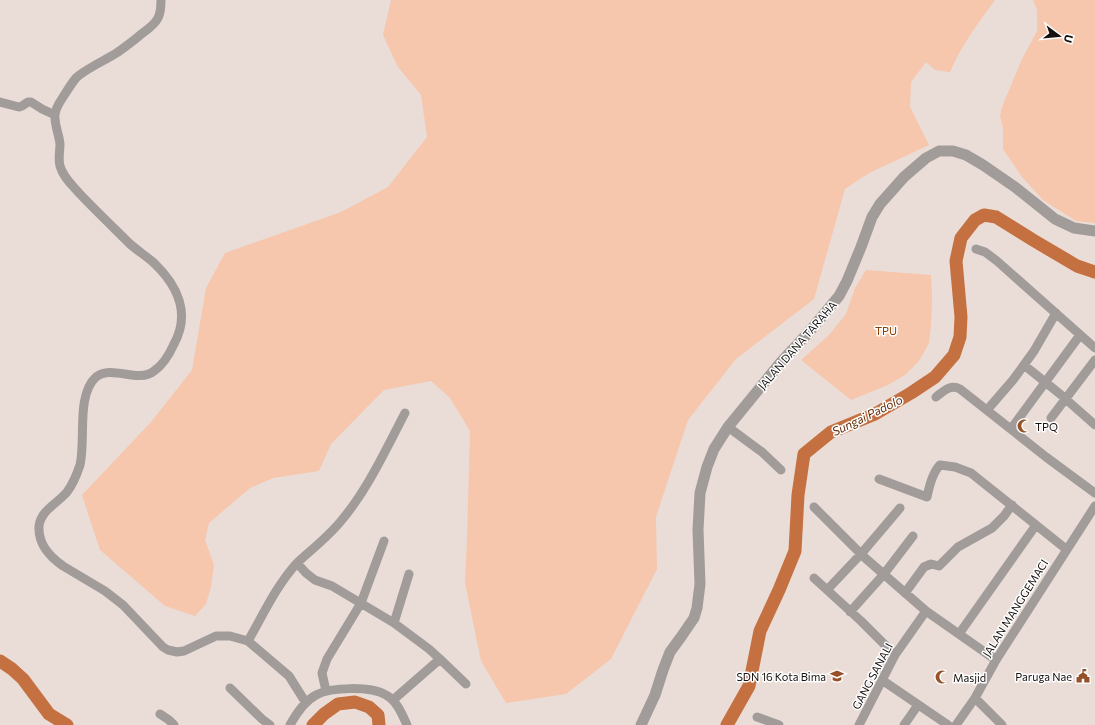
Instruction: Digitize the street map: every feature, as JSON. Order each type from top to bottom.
[{"type":"street","points":[[161,0],[161,12],[157,20],[147,30],[118,52],[77,78],[59,104],[55,119],[60,141],[59,163],[64,176],[99,214],[133,246],[154,263],[166,277],[175,291],[180,303],[182,320],[175,342],[155,371],[141,376],[108,373],[100,374],[95,378],[89,387],[85,398],[80,464],[68,491],[44,513],[40,519],[39,534],[48,554],[62,566],[105,591],[123,605],[163,647],[177,652],[184,651],[216,636],[230,636],[248,641],[289,676],[306,703]]},
{"type":"street","points":[[0,102],[19,107],[31,102],[55,115]]},
{"type":"street","name":"JALAN DANA TARAHA","points":[[641,725],[655,695],[670,652],[694,618],[697,608],[700,584],[698,530],[700,493],[707,467],[714,449],[728,427],[781,362],[809,332],[839,296],[847,281],[872,217],[880,204],[904,177],[926,158],[939,151],[953,151],[966,155],[983,165],[1015,187],[1055,219],[1074,228],[1095,231]]},
{"type":"street","points":[[976,249],[984,252],[997,261],[1095,348]]},
{"type":"street","points":[[987,410],[1034,351],[1056,313]]},
{"type":"street","points":[[1011,429],[1080,335]]},
{"type":"street","points":[[1051,418],[1095,360]]},
{"type":"street","points":[[1024,365],[1095,425]]},
{"type":"street","points":[[936,397],[947,388],[952,387],[960,389],[1046,457],[1095,493]]},
{"type":"street","points":[[248,641],[270,600],[296,563],[332,531],[356,501],[405,413]]},
{"type":"street","points":[[728,427],[762,452],[782,470]]},
{"type":"street","points":[[879,479],[927,498],[930,483],[940,465],[954,467],[971,473],[1066,549]]},
{"type":"street","points":[[905,593],[924,567],[931,564],[939,566],[958,547],[992,528],[1012,506]]},
{"type":"street","name":"JALAN MANGGEMACI","points":[[956,725],[975,698],[996,660],[1095,506]]},
{"type":"street","points":[[814,508],[861,554],[926,611],[996,660]]},
{"type":"street","points":[[827,590],[861,554],[900,508]]},
{"type":"street","points":[[959,634],[1036,525]]},
{"type":"street","points":[[850,612],[884,574],[913,536]]},
{"type":"street","points":[[326,691],[322,673],[327,658],[361,603],[384,541]]},
{"type":"street","points":[[296,563],[315,580],[332,586],[394,623],[429,648],[466,684]]},
{"type":"street","points":[[394,623],[409,574]]},
{"type":"street","points":[[814,578],[895,655]]},
{"type":"street","name":"GANG SANALI","points":[[859,725],[895,655],[926,611]]},
{"type":"street","points":[[393,700],[440,659]]},
{"type":"street","points":[[882,680],[948,725]]},
{"type":"street","points":[[230,688],[270,725]]},
{"type":"street","points":[[290,725],[306,703],[315,695],[326,691],[361,688],[375,690],[393,700],[407,725]]},
{"type":"street","points":[[975,698],[1002,725]]},
{"type":"street","points":[[904,725],[918,704]]},
{"type":"street","points":[[160,714],[174,725]]},
{"type":"street","points":[[757,717],[779,725]]},
{"type":"green space","points":[[391,0],[995,0],[976,26],[954,62],[950,72],[935,70],[926,62],[911,82],[910,107],[929,145],[869,173],[845,189],[814,299],[736,359],[688,420],[656,517],[657,569],[611,659],[566,694],[506,703],[481,661],[465,583],[470,431],[450,398],[431,381],[384,390],[331,444],[319,471],[273,478],[250,488],[209,523],[205,540],[214,565],[211,587],[206,604],[195,616],[165,606],[100,550],[82,495],[151,422],[192,370],[206,288],[225,253],[341,212],[388,187],[427,137],[421,95],[398,67],[383,35]]},
{"type":"green space","points":[[1033,0],[1095,0],[1095,223],[1076,221],[1043,200],[1022,177],[1003,149],[1003,128],[1000,116],[1002,107],[1022,59],[1037,31],[1037,10]]},
{"type":"green space","name":"TPU","points":[[866,270],[931,275],[932,297],[929,343],[919,361],[905,375],[888,385],[851,400],[801,360],[829,335],[846,314],[855,288]]},
{"type":"waterway","name":"Sungai Padolo","points":[[727,725],[749,686],[760,631],[795,551],[798,495],[804,454],[831,432],[875,414],[911,393],[935,377],[954,355],[960,337],[961,317],[956,261],[961,238],[975,220],[984,215],[996,217],[1077,266],[1095,272]]},
{"type":"waterway","name":"Sungai Padolo","points":[[0,661],[23,679],[49,714],[67,725]]},
{"type":"waterway","name":"Sungai Padolo","points":[[313,725],[324,714],[338,704],[355,702],[369,707],[378,715],[379,725]]},
{"type":"place","name":"TPQ","points":[[1024,426]]},
{"type":"place","name":"SDN 16 Kota Bima","points":[[837,676]]},
{"type":"place","name":"Paruga Nae","points":[[1083,676]]},
{"type":"place","name":"Masjid","points":[[942,677]]}]
